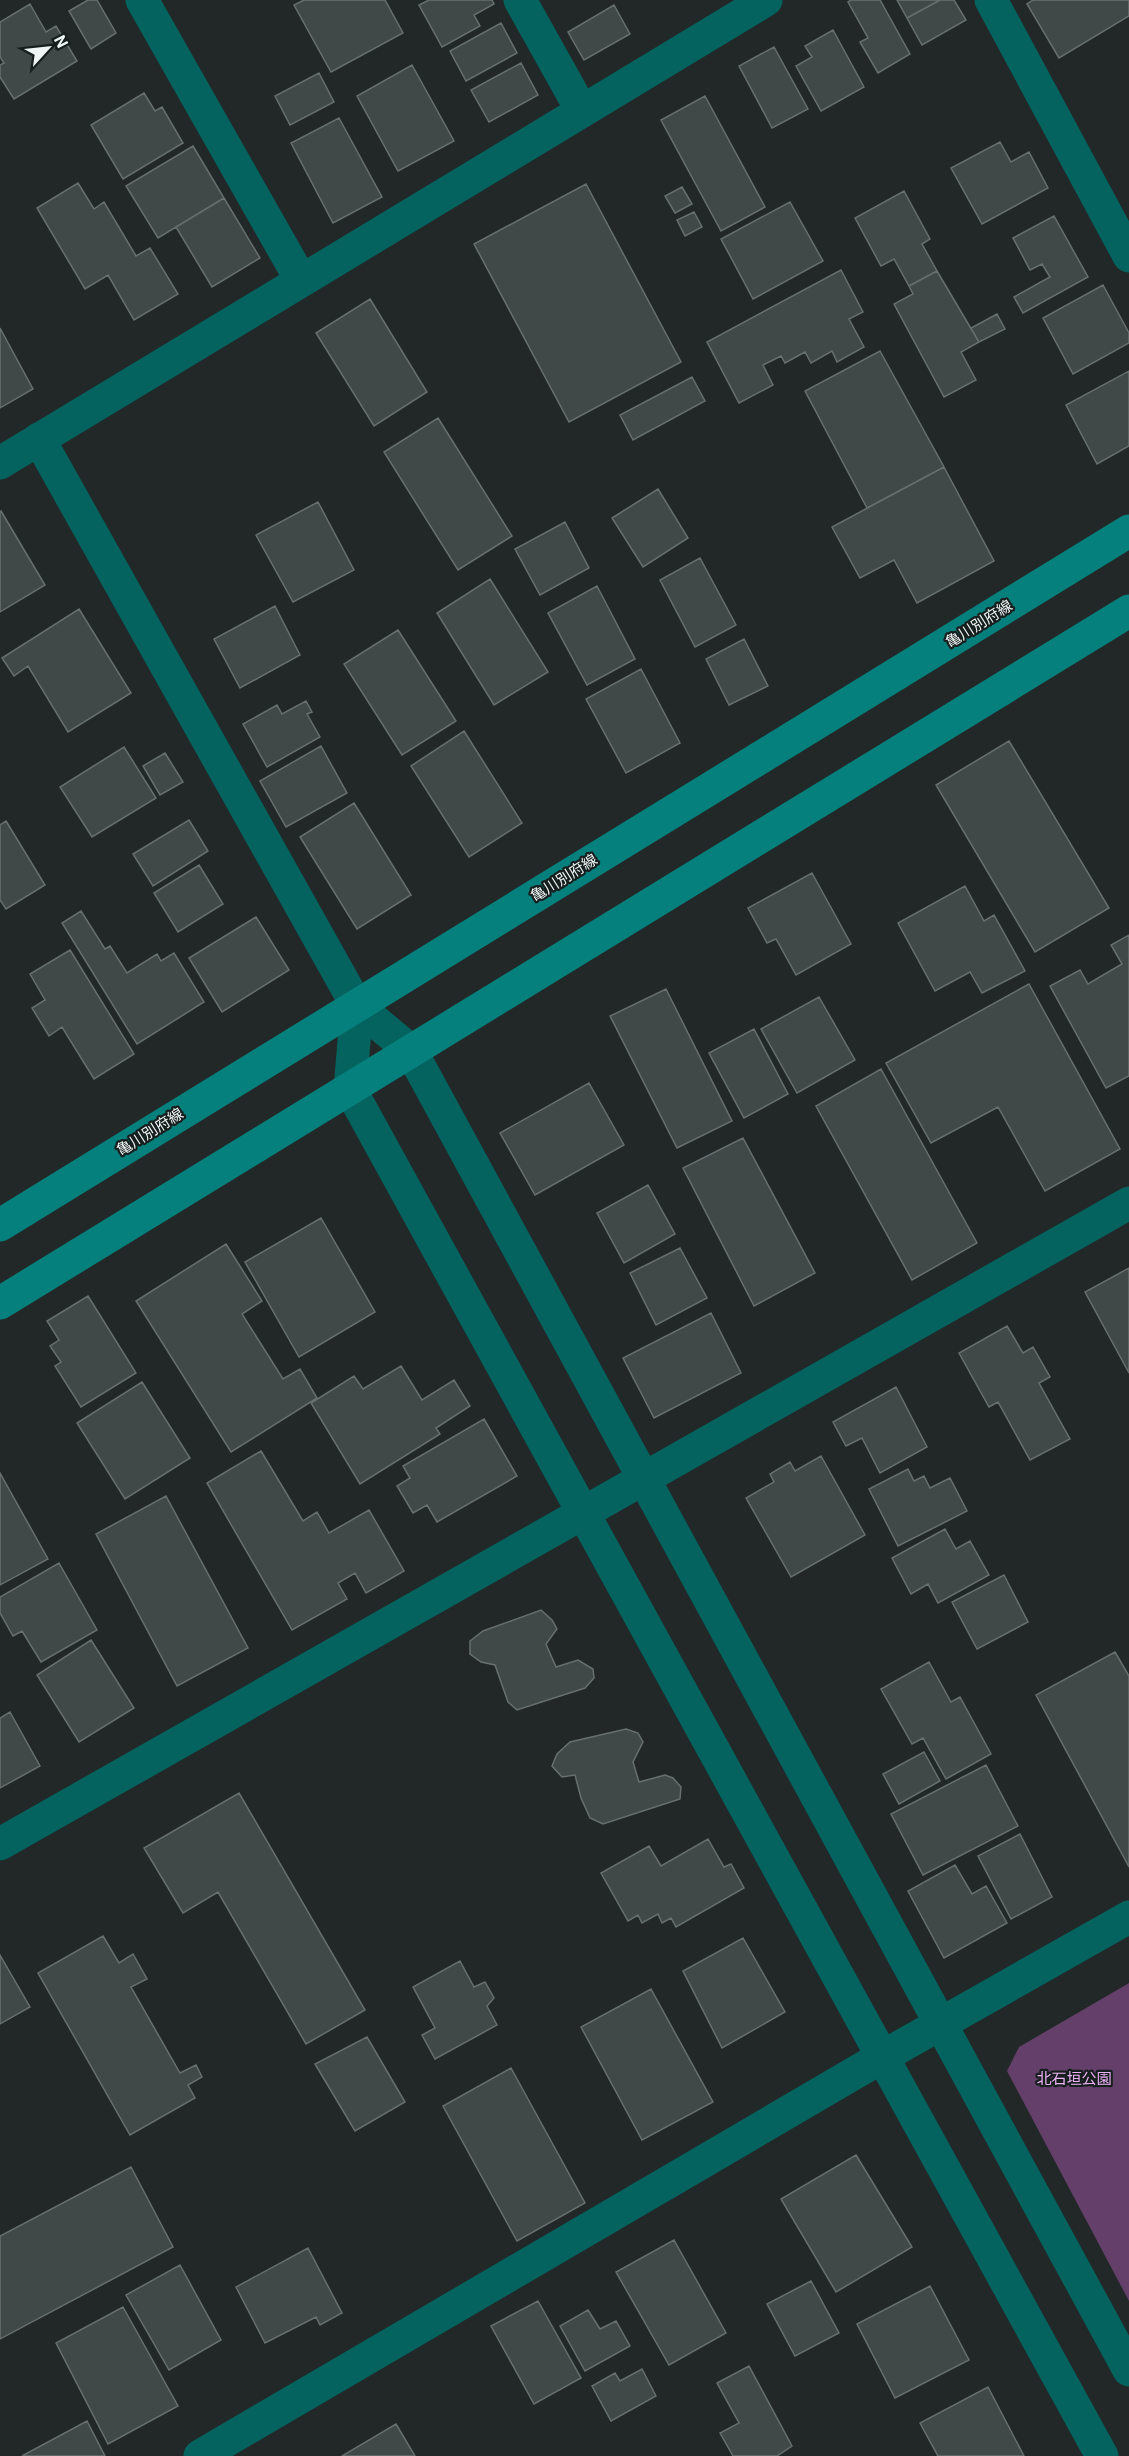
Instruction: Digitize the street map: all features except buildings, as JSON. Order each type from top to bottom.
[{"type":"main road","name":"亀川別府線","points":[[0,1225],[1129,531]]},
{"type":"main road","points":[[0,1303],[1129,611]]},
{"type":"street","points":[[142,0],[301,280]]},
{"type":"street","points":[[520,0],[582,111]]},
{"type":"street","points":[[0,463],[766,0]]},
{"type":"street","points":[[991,0],[1129,256]]},
{"type":"street","points":[[39,439],[357,1006],[411,1052],[939,2025],[1129,2370]]},
{"type":"street","points":[[357,1006],[350,1089],[1102,2456]]},
{"type":"street","points":[[0,1844],[1129,1203]]},
{"type":"street","points":[[200,2456],[882,2057],[1129,1917]]},
{"type":"green space","name":"北石垣公園","points":[[1129,1983],[1129,2301],[1007,2071],[1019,2047]]}]
